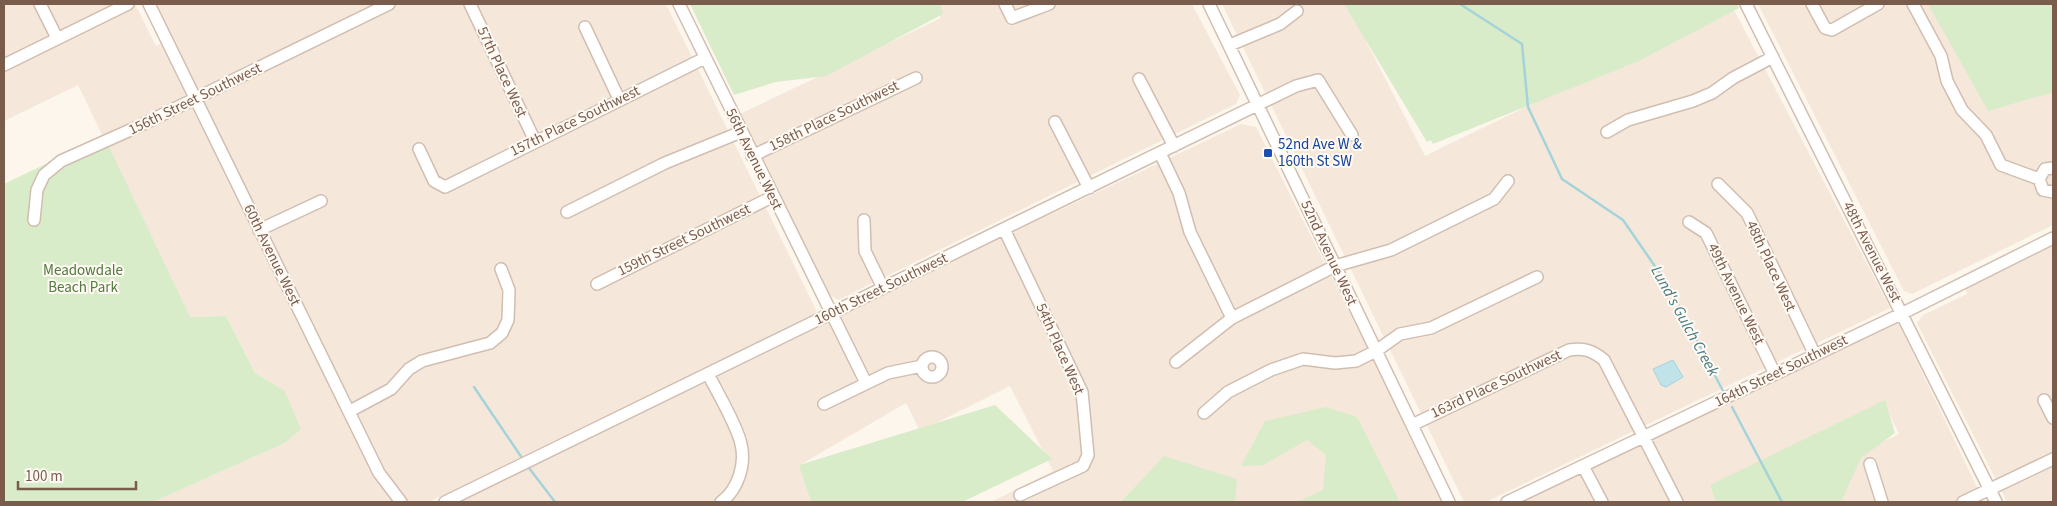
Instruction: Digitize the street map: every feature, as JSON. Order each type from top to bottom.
[{"type":"street","points":[[40,4],[57,38]]},
{"type":"street","points":[[4,65],[128,4]]},
{"type":"street","name":"60th Avenue West","points":[[149,4],[379,472],[401,502]]},
{"type":"street","name":"156th Street Southwest","points":[[34,220],[37,190],[44,175],[61,161],[196,99],[390,4]]},
{"type":"street","name":"57th Place West","points":[[470,4],[535,141]]},
{"type":"street","name":"56th Avenue West","points":[[679,4],[772,197],[832,313]]},
{"type":"street","points":[[1005,4],[1012,18],[1049,4]]},
{"type":"street","name":"52nd Avenue West","points":[[1209,4],[1449,502]]},
{"type":"street","name":"48th Avenue West","points":[[1746,4],[1903,313],[1996,502]]},
{"type":"street","points":[[1812,4],[1825,28],[1832,30],[1878,4]]},
{"type":"street","points":[[1913,4],[1941,56],[1947,81],[1962,110],[1986,135],[2001,165],[2039,179]]},
{"type":"street","points":[[1230,45],[1280,24],[1297,11]]},
{"type":"street","points":[[585,27],[619,99]]},
{"type":"street","points":[[1608,132],[1628,120],[1693,102],[1773,57]]},
{"type":"street","name":"157th Place Southwest","points":[[419,149],[434,181],[445,186],[705,58]]},
{"type":"street","name":"158th Place Southwest","points":[[752,156],[916,78]]},
{"type":"street","points":[[1139,79],[1174,146]]},
{"type":"street","name":"160th Street Southwest","points":[[445,502],[1296,86],[1318,80],[1352,135]]},
{"type":"street","points":[[1055,122],[1089,188]]},
{"type":"street","points":[[566,212],[664,163],[694,153],[741,132]]},
{"type":"street","points":[[1160,153],[1179,193],[1190,232],[1232,318]]},
{"type":"street","points":[[2052,194],[2040,187],[2039,179],[2045,169],[2053,168]]},
{"type":"street","points":[[1176,362],[1232,318],[1335,266],[1391,250],[1494,199],[1508,181]]},
{"type":"street","name":"48th Place West","points":[[1718,184],[1747,213],[1815,355]]},
{"type":"street","name":"159th Street Southwest","points":[[597,284],[772,197]]},
{"type":"street","points":[[259,230],[321,201]]},
{"type":"street","points":[[864,220],[865,251],[883,288]]},
{"type":"street","name":"49th Avenue West","points":[[1688,222],[1706,233],[1775,374]]},
{"type":"street","name":"54th Place West","points":[[1004,229],[1082,392],[1088,455],[1083,466],[1020,495]]},
{"type":"street","name":"164th Street Southwest","points":[[1507,502],[1903,313],[2053,238]]},
{"type":"street","points":[[350,410],[391,389],[410,369],[422,361],[490,344],[502,333],[508,320],[508,290],[501,269]]},
{"type":"street","points":[[1204,413],[1228,392],[1271,370],[1303,359],[1335,363],[1356,362],[1400,334],[1431,328],[1537,277]]},
{"type":"street","points":[[832,313],[866,383]]},
{"type":"street","name":"163rd Place Southwest","points":[[1412,425],[1569,350],[1582,349],[1594,352],[1604,360],[1643,437]]},
{"type":"street","points":[[824,404],[866,383],[902,369],[922,366]]},
{"type":"street","points":[[708,374],[741,444],[742,468],[732,494],[721,502]]},
{"type":"street","points":[[2044,400],[2053,418]]},
{"type":"street","points":[[1643,437],[1677,502]]},
{"type":"street","points":[[1963,502],[2053,459]]},
{"type":"street","points":[[1870,464],[1882,502]]},
{"type":"street","points":[[1583,466],[1602,502]]},
{"type":"shaded area","points":[[4,4],[135,4],[156,46],[162,43],[378,478],[394,502],[153,502],[283,444],[284,390],[255,373],[226,316],[190,317],[78,85],[4,121]]},
{"type":"shaded area","points":[[154,4],[666,4],[817,312],[429,502],[400,502]]},
{"type":"shaded area","points":[[934,4],[1192,4],[1240,95],[1236,104],[838,300],[830,295],[740,114],[941,18]]},
{"type":"shaded area","points":[[1222,4],[1347,4],[1425,156],[1732,6],[1890,308],[1486,502],[1464,502]]},
{"type":"shaded area","points":[[1758,4],[2053,4],[2053,225],[1912,294],[1904,291]]},
{"type":"shaded area","points":[[1241,124],[1256,127],[1445,502],[991,502],[1053,471],[1010,386],[920,431],[906,403],[800,465],[811,502],[456,502],[746,359]]},
{"type":"shaded area","points":[[2053,245],[2053,502],[2007,502],[1917,323],[1923,315],[1967,294],[1965,288]]},
{"type":"shaded area","points":[[1898,322],[1984,502],[1834,502],[1852,457],[1899,434],[1885,405],[1721,502],[1522,502]]},
{"type":"green space","points":[[690,4],[940,4],[943,14],[826,76],[776,82],[734,95]]},
{"type":"green space","points":[[1344,4],[1737,4],[1739,8],[1639,61],[1433,144],[1431,140],[1427,142]]},
{"type":"green space","points":[[1928,4],[2053,4],[2053,92],[1988,111]]},
{"type":"green space","name":"Meadowdale Beach Park","points":[[104,136],[190,317],[226,316],[255,373],[284,390],[301,429],[283,444],[153,502],[4,502],[4,184]]},
{"type":"green space","points":[[1885,400],[1895,433],[1861,458],[1841,502],[1716,502],[1710,485]]},
{"type":"green space","points":[[995,405],[1052,459],[962,502],[811,502],[799,465]]},
{"type":"green space","points":[[1326,407],[1357,417],[1400,502],[1297,502],[1323,490],[1326,455],[1307,440],[1263,465],[1241,466],[1265,421]]},
{"type":"green space","points":[[1164,456],[1237,479],[1235,502],[1121,502]]},
{"type":"water","points":[[1673,360],[1683,377],[1666,387],[1661,385],[1653,369]]},
{"type":"waterway","name":"Lund's Gulch Creek","points":[[1460,4],[1522,44],[1528,107],[1562,179],[1623,220],[1670,288],[1723,391]]},
{"type":"waterway","points":[[474,387],[522,458]]},
{"type":"waterway","name":"Lund's Gulch Creek","points":[[1732,407],[1782,502]]},
{"type":"waterway","points":[[529,468],[555,502]]},
{"type":"place","name":"52nd Ave W & 160th St SW","points":[[1268,153]]}]
